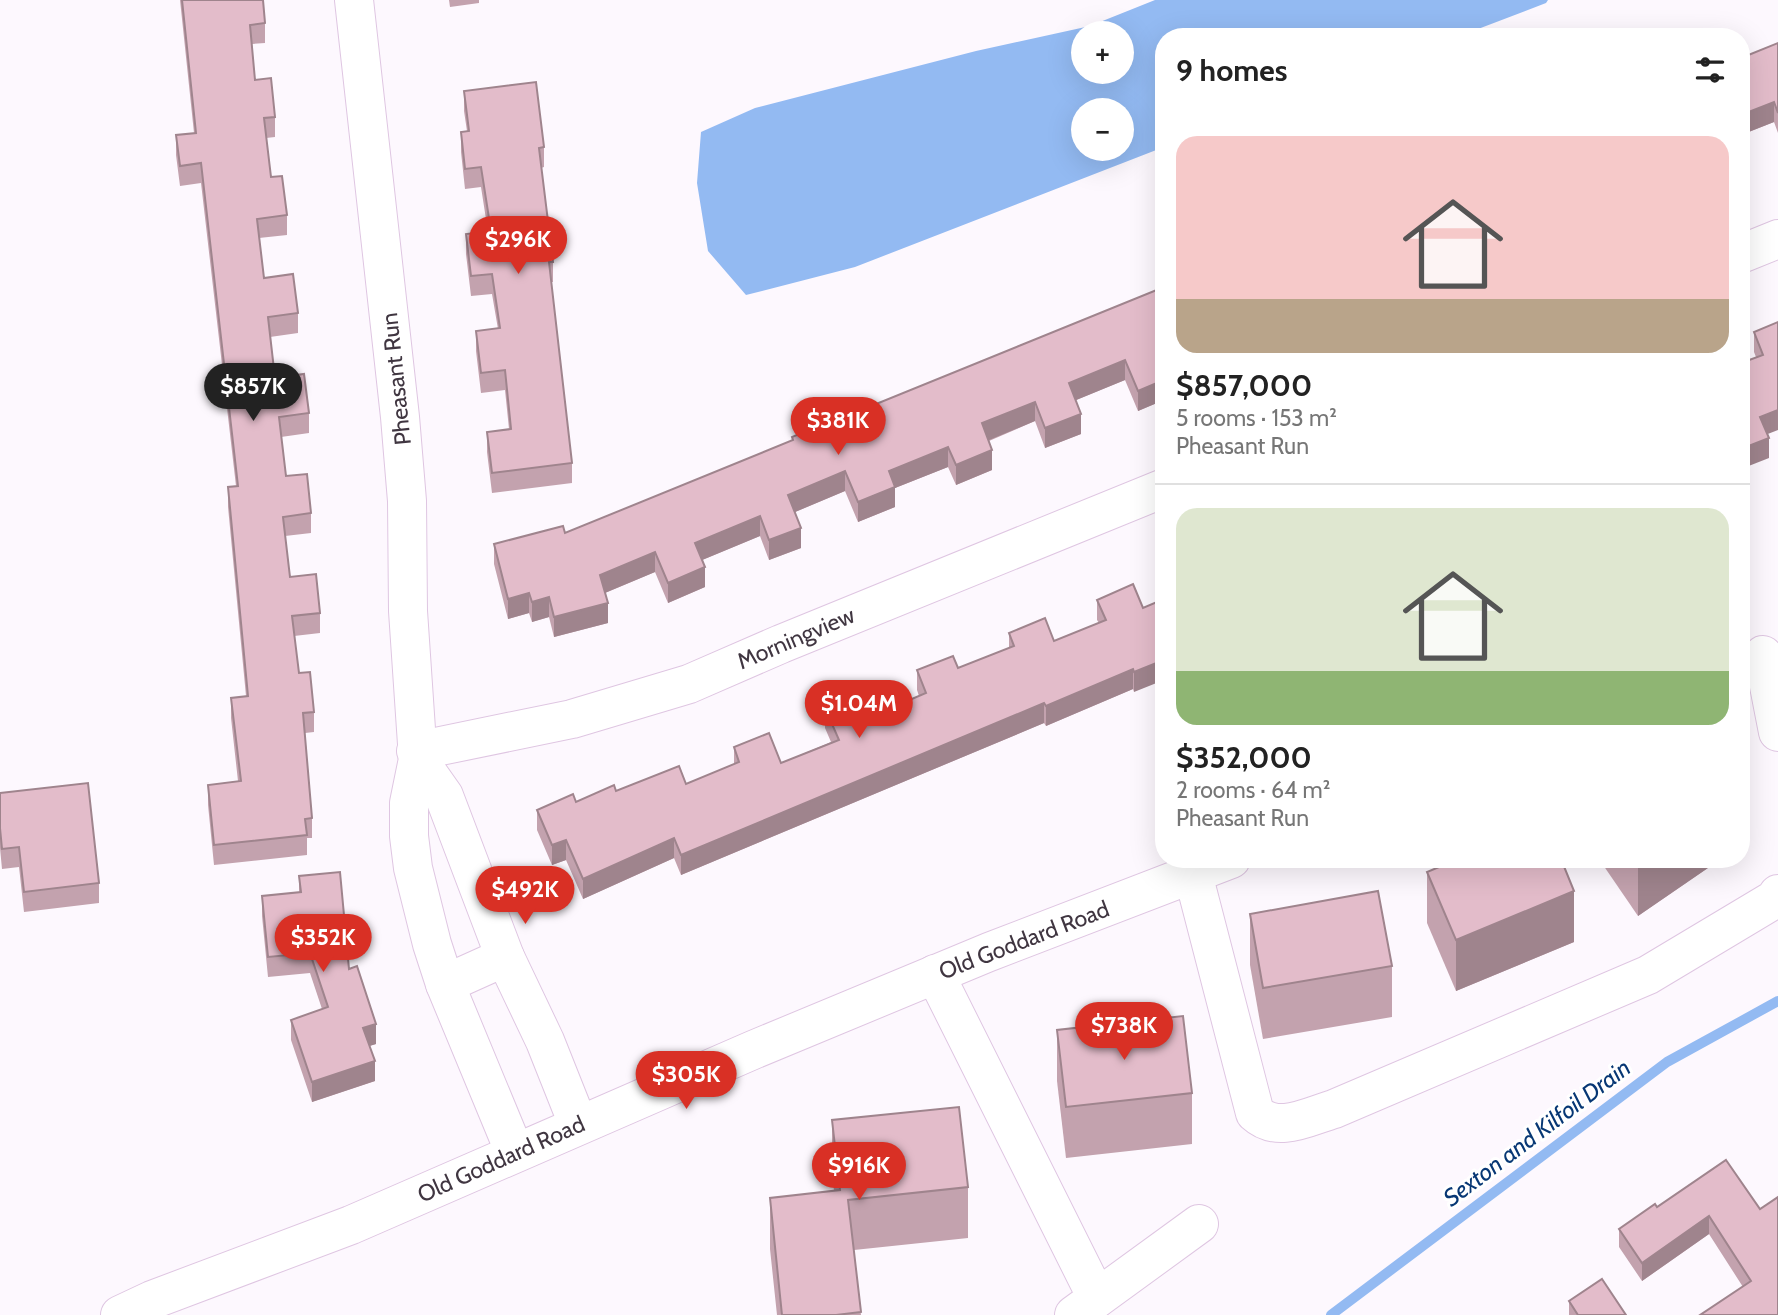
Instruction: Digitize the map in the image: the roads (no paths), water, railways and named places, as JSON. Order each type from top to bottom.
[{"type":"street","name":"Pheasant Run","points":[[354,0],[407,500],[408,611],[417,755],[408,803],[412,857],[432,944],[445,984],[515,1153]]},
{"type":"street","points":[[1750,250],[1778,239]]},
{"type":"street","name":"Morningview","points":[[417,755],[572,719],[689,684],[1155,492]]},
{"type":"street","points":[[1761,656],[1778,732]]},
{"type":"street","points":[[417,755],[444,796],[505,957],[545,1041],[578,1124]]},
{"type":"street","name":"Old Goddard Road","points":[[120,1315],[152,1300],[351,1225],[578,1124],[935,974],[1208,868]]},
{"type":"street","points":[[1193,874],[1255,1113],[1265,1122],[1283,1125],[1334,1109],[1648,975],[1774,899],[1778,894]]},
{"type":"street","points":[[445,984],[505,957]]},
{"type":"street","points":[[935,974],[1086,1307],[1199,1224]]},
{"type":"water","points":[[1155,0],[1548,0],[1481,28],[1155,28],[1155,150],[1134,159],[1134,98],[1071,98],[1071,161],[1128,161],[855,267],[746,295],[708,251],[697,183],[701,132],[755,108],[976,51],[1071,30],[1071,84],[1134,84],[1134,21],[1102,21]]},
{"type":"waterway","name":"Sexton and Kilfoil Drain","points":[[1331,1315],[1667,1062],[1778,1001]]}]
